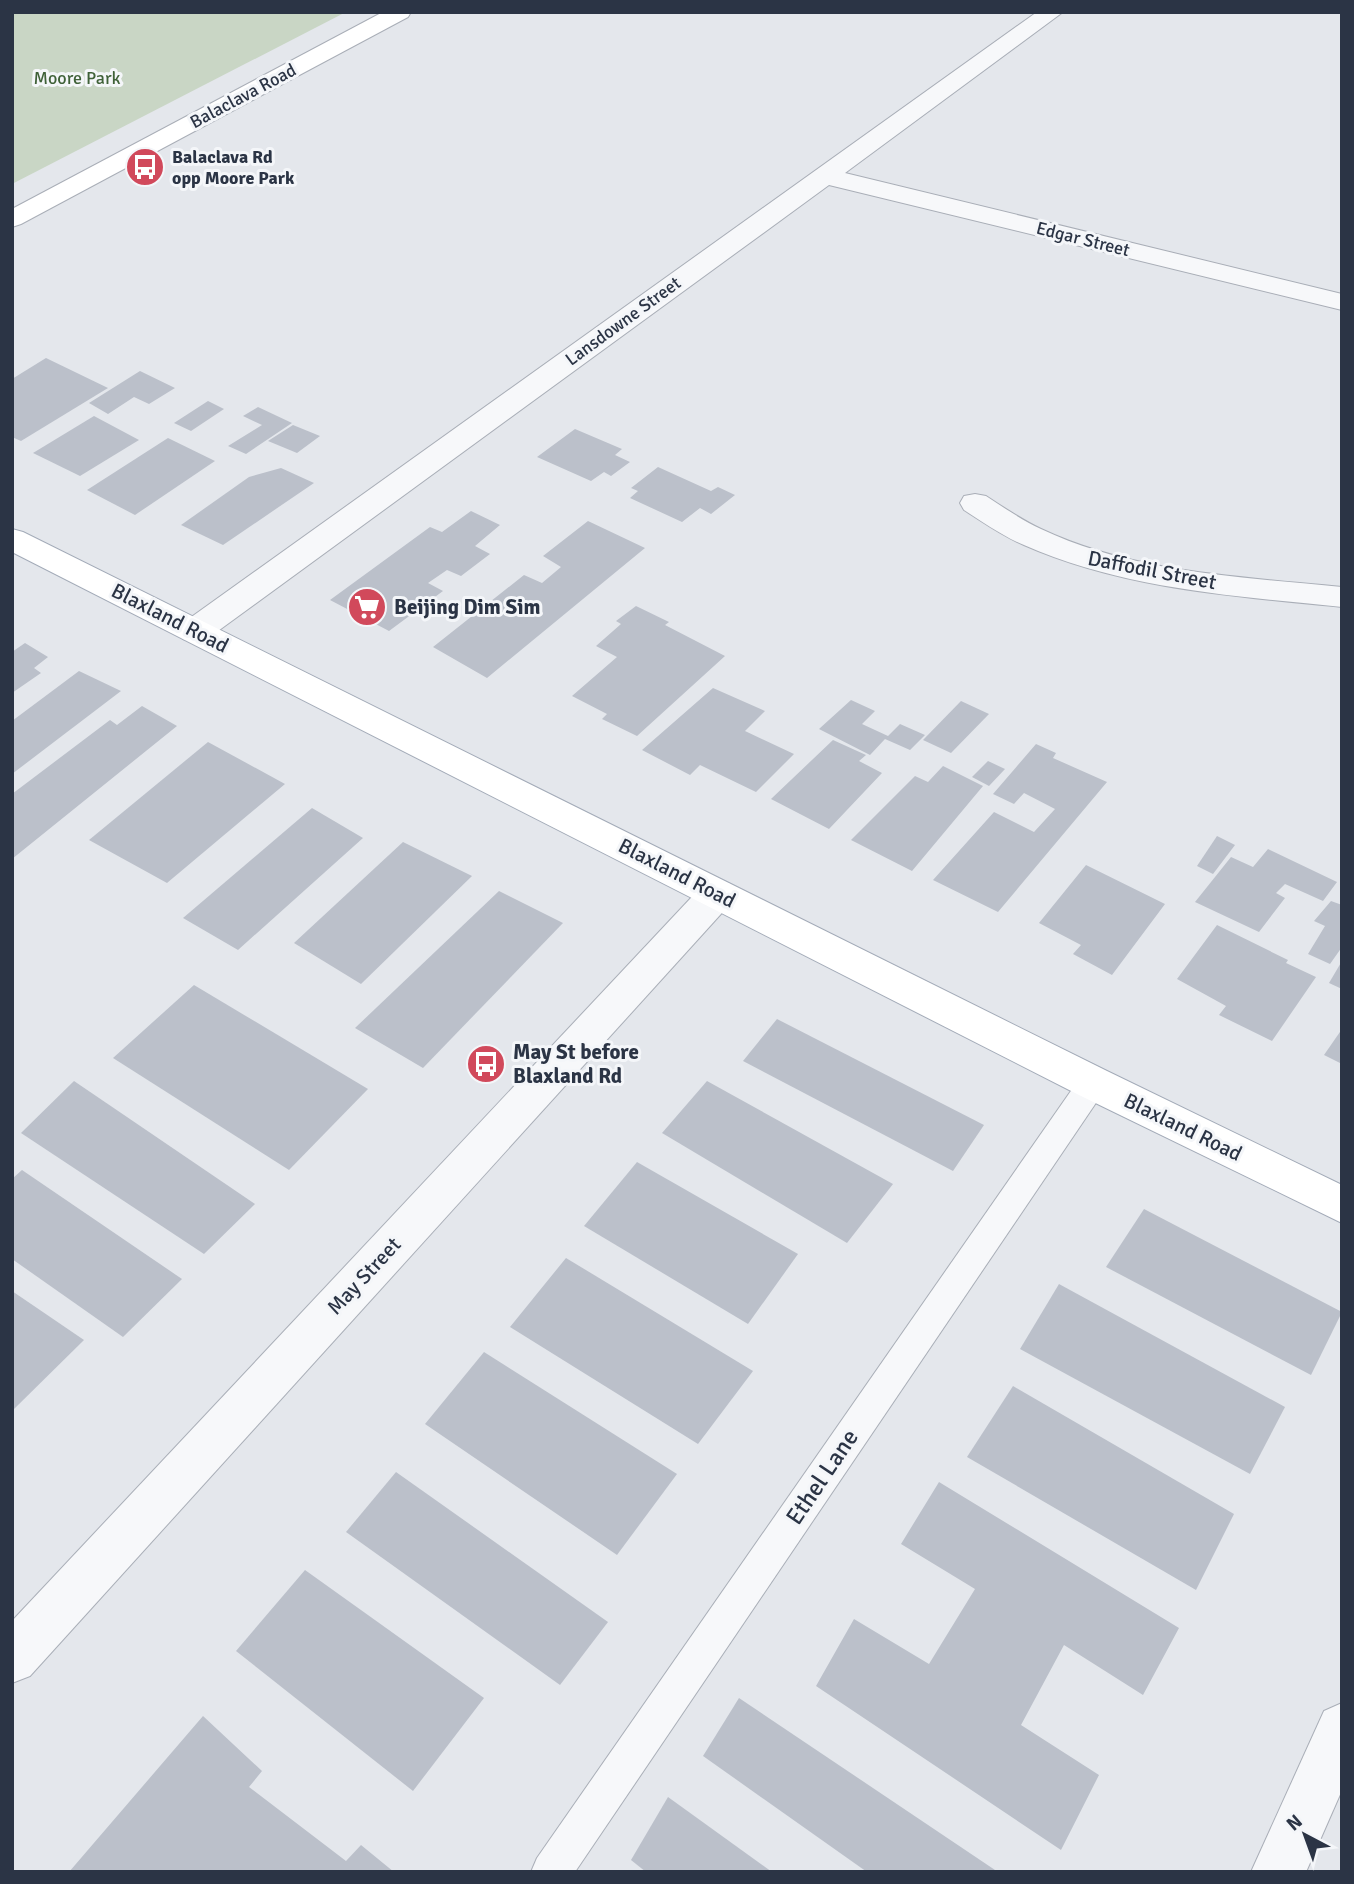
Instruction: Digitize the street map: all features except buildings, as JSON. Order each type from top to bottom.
[{"type":"main road","name":"Balaclava Road","points":[[12,219],[400,12]]},
{"type":"main road","name":"Blaxland Road","points":[[12,540],[1093,1083],[1342,1205]]},
{"type":"street","name":"Lansdowne Street","points":[[195,631],[1052,12]]},
{"type":"street","name":"Edgar Street","points":[[824,176],[1342,302]]},
{"type":"street","name":"Daffodil Street","points":[[975,503],[1032,537],[1087,558],[1190,581],[1342,597]]},
{"type":"street","name":"May Street","points":[[12,1658],[717,894]]},
{"type":"street","points":[[1278,1872],[1342,1729]]},
{"type":"lane","name":"Ethel Lane","points":[[551,1872],[1093,1083]]},
{"type":"green space","name":"Moore Park","points":[[12,12],[346,12],[12,184]]},
{"type":"place","name":"Balaclava Rd opp Moore Park","points":[[145,167]]},
{"type":"place","name":"Beijing Dim Sim","points":[[367,607]]},
{"type":"place","name":"May St before Blaxland Rd","points":[[486,1064]]}]
